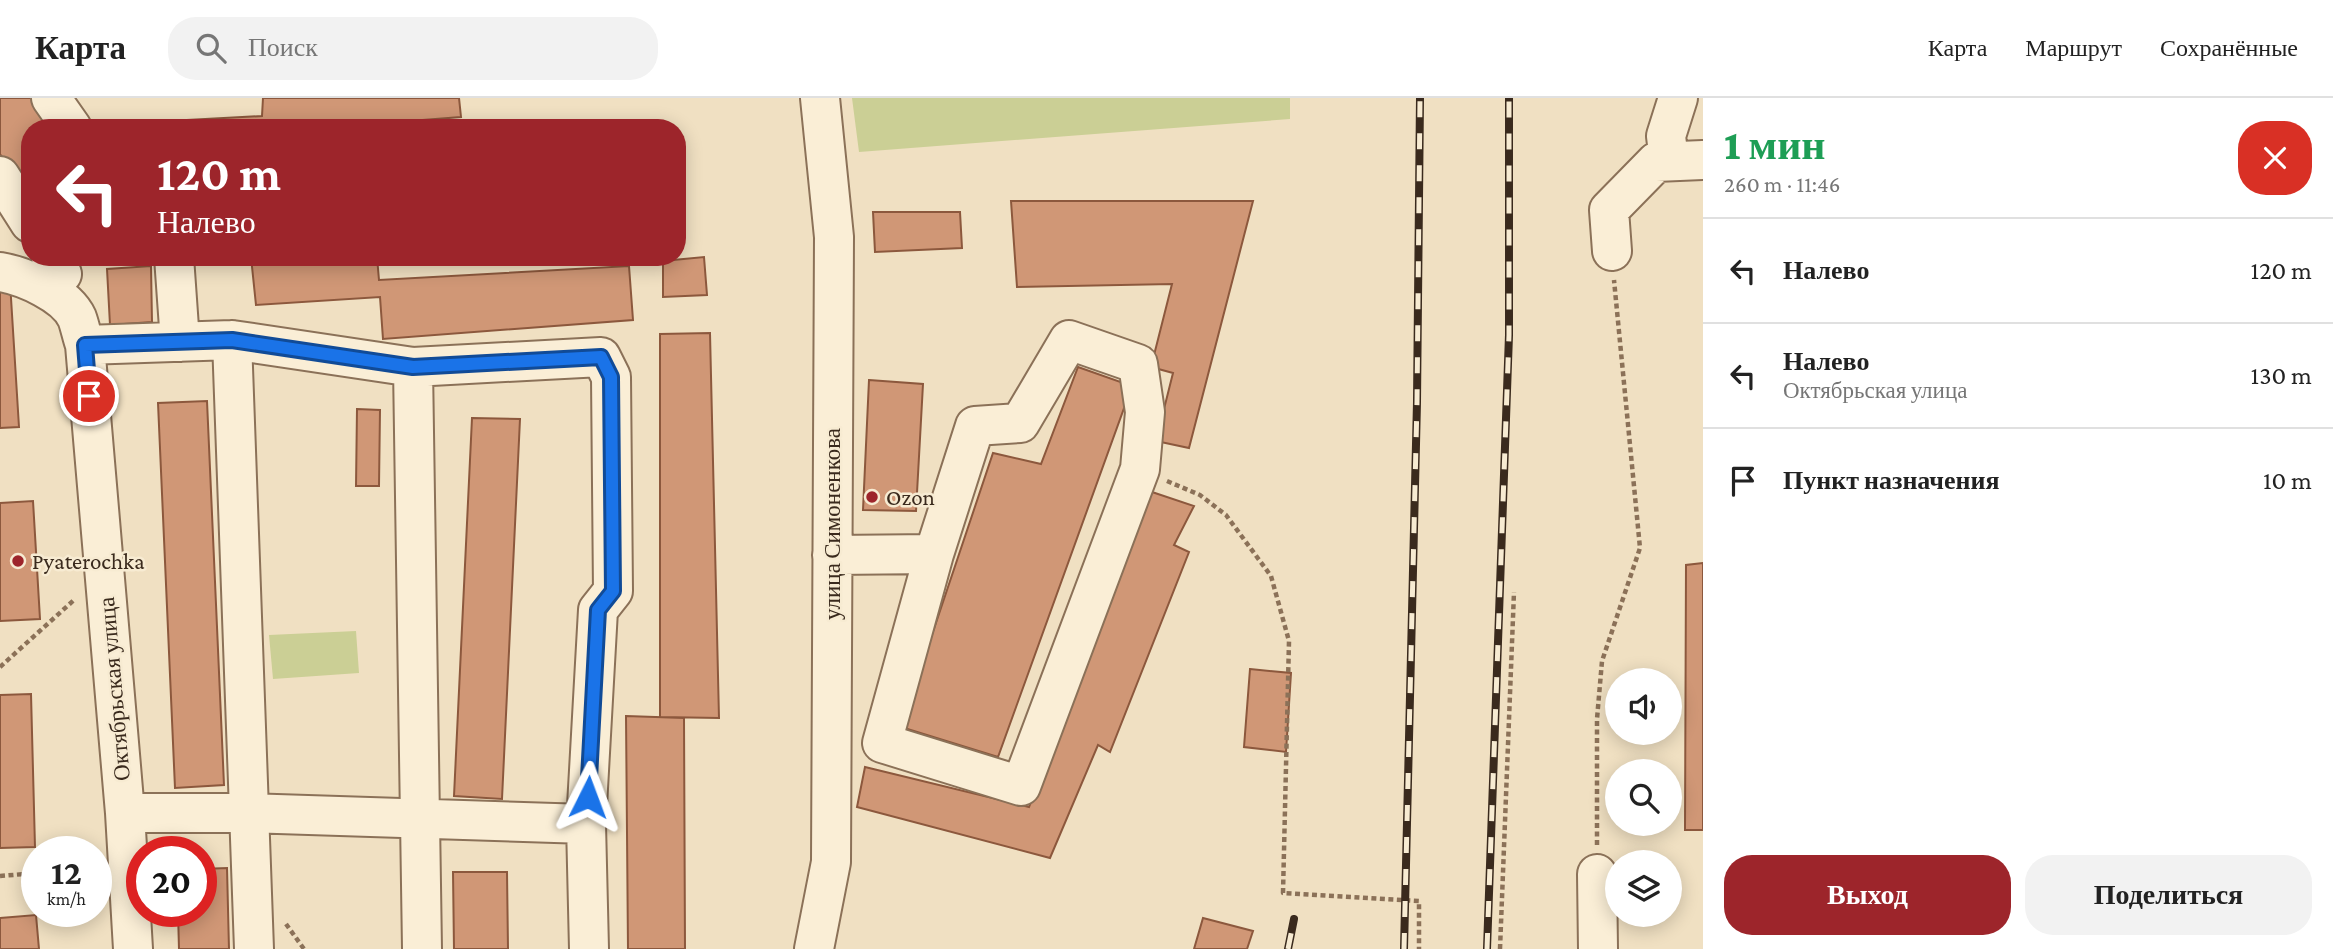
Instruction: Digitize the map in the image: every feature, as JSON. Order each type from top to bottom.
[{"type":"street","points":[[51,98],[66,119]]},
{"type":"street","name":"улица Симоненкова","points":[[814,949],[831,862],[834,237],[820,98]]},
{"type":"street","points":[[1678,98],[1666,136],[1686,161]]},
{"type":"street","points":[[1612,261],[1609,210],[1657,162],[1686,161]]},
{"type":"street","points":[[0,176],[21,209]]},
{"type":"street","points":[[175,266],[180,342]]},
{"type":"street","name":"Октябрьская улица","points":[[0,272],[20,276],[47,290],[76,315],[85,345],[125,813],[133,949]]},
{"type":"street","points":[[232,340],[254,949]]},
{"type":"street","points":[[85,345],[232,340],[413,367],[601,357],[611,377],[613,591],[598,610],[586,824],[589,949]]},
{"type":"street","points":[[1069,340],[1138,364],[1145,412],[1140,469],[1021,786],[883,743],[934,554],[975,426],[1020,423],[1069,340]]},
{"type":"street","points":[[413,367],[422,949]]},
{"type":"street","points":[[832,555],[934,554]]},
{"type":"street","points":[[125,813],[249,813],[586,824]]},
{"type":"street","points":[[1597,874],[1598,949]]},
{"type":"path","points":[[1597,874],[1597,719],[1602,661],[1640,548],[1612,261]]},
{"type":"path","points":[[1140,469],[1200,495],[1226,515],[1271,576],[1289,641],[1283,893],[1419,901],[1419,949]]},
{"type":"path","points":[[0,667],[104,572]]},
{"type":"path","points":[[1500,949],[1514,592]]},
{"type":"path","points":[[0,876],[21,874]]},
{"type":"green space","points":[[852,98],[1290,98],[1290,119],[859,152]]},
{"type":"green space","points":[[356,631],[359,673],[273,679],[269,635]]},
{"type":"building","points":[[0,98],[37,98],[51,119],[21,119],[21,184],[0,154]]},
{"type":"building","points":[[263,98],[459,98],[461,117],[206,119],[262,116]]},
{"type":"building","points":[[1011,201],[1253,201],[1189,448],[1156,441],[1173,373],[1151,367],[1172,284],[1017,287]]},
{"type":"building","points":[[873,212],[960,212],[962,248],[875,252]]},
{"type":"building","points":[[704,257],[707,295],[663,297],[663,266],[686,266],[686,259]]},
{"type":"building","points":[[151,266],[152,322],[110,325],[107,269]]},
{"type":"building","points":[[252,266],[378,266],[379,280],[629,266],[633,320],[383,339],[380,297],[256,305]]},
{"type":"building","points":[[0,282],[10,282],[19,427],[0,428]]},
{"type":"building","points":[[710,333],[719,718],[660,717],[660,334]]},
{"type":"building","points":[[1078,367],[1132,386],[998,757],[901,727],[993,453],[1041,464]]},
{"type":"building","points":[[869,380],[923,384],[916,511],[863,510]]},
{"type":"building","points":[[207,401],[224,785],[175,788],[158,403]]},
{"type":"building","points":[[357,409],[380,410],[379,486],[356,486]]},
{"type":"building","points":[[472,418],[520,419],[502,799],[454,796]]},
{"type":"building","points":[[1152,492],[1194,506],[1174,545],[1189,552],[1110,752],[1098,745],[1050,858],[857,807],[865,767],[1029,807]]},
{"type":"building","name":"Pyaterochka","points":[[33,501],[40,619],[0,621],[0,503]]},
{"type":"building","points":[[1703,563],[1703,830],[1685,830],[1686,565]]},
{"type":"building","points":[[1250,669],[1291,673],[1286,752],[1244,747]]},
{"type":"building","points":[[31,694],[35,836],[21,836],[21,847],[0,848],[0,695]]},
{"type":"building","points":[[626,716],[684,718],[685,949],[628,949]]},
{"type":"building","points":[[217,868],[227,868],[229,949],[179,949],[178,927],[217,927]]},
{"type":"building","points":[[453,872],[507,872],[508,949],[454,949]]},
{"type":"building","points":[[21,916],[21,927],[37,927],[39,949],[0,949],[0,918]]},
{"type":"building","points":[[1203,918],[1253,931],[1247,949],[1194,949]]},
{"type":"railway","points":[[1404,949],[1417,402],[1420,98]]},
{"type":"railway","points":[[1487,949],[1509,335],[1509,98]]},
{"type":"railway","points":[[1288,949],[1294,919]]},
{"type":"place","name":"Ozon","points":[[872,497]]},
{"type":"place","name":"Pyaterochka","points":[[18,561]]},
{"type":"route","points":[[89,396],[85,345],[232,340],[413,367],[601,357],[611,377],[613,591],[598,610],[588,797]]}]
